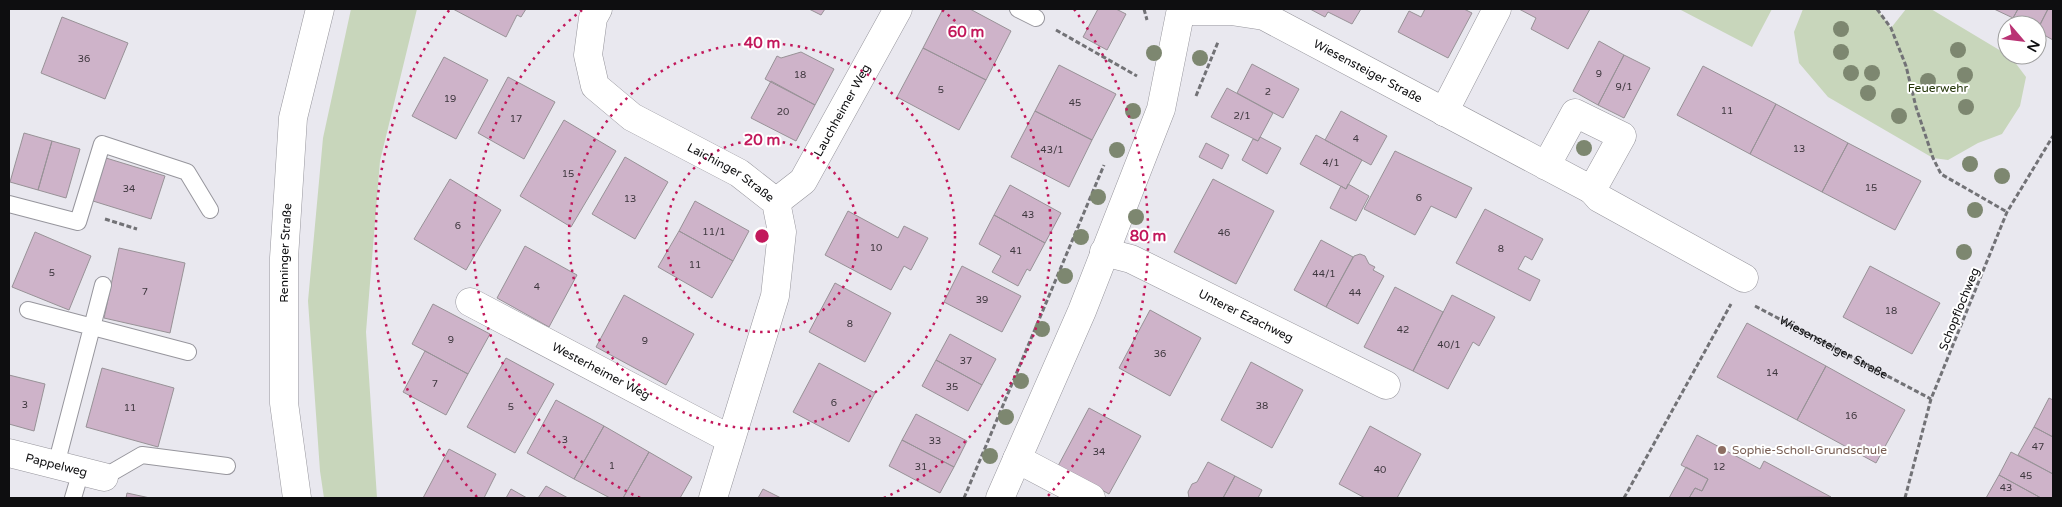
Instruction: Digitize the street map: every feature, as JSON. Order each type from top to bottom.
[{"type":"street","name":"Renninger Straße","points":[[297,498],[284,403],[284,258],[292,118],[320,9]]},
{"type":"street","name":"Laichinger Straße","points":[[598,9],[593,18],[588,55],[595,86],[632,117],[739,174],[776,202],[782,232],[775,296],[713,498]]},
{"type":"street","name":"Lauchheimer Weg","points":[[776,202],[803,181],[898,9]]},
{"type":"street","points":[[1444,112],[1498,9]]},
{"type":"street","points":[[1000,498],[1082,311],[1161,109],[1181,10]]},
{"type":"street","name":"Wiesensteiger Straße","points":[[1181,10],[1266,12],[1444,112],[1592,190],[1599,198],[1740,286]]},
{"type":"street","points":[[1546,166],[1575,113],[1622,136],[1592,190]]},
{"type":"street","name":"Unterer Ezachweg","points":[[1104,252],[1131,259],[1386,385]]},
{"type":"street","name":"Westerheimer Weg","points":[[470,302],[730,439]]},
{"type":"street","name":"Pappelweg","points":[[9,453],[80,471]]},
{"type":"street","points":[[1017,459],[1091,498]]},
{"type":"lane","points":[[1018,9],[1036,18]]},
{"type":"lane","points":[[9,204],[78,222],[102,144],[187,172],[210,210]]},
{"type":"lane","points":[[73,498],[80,471],[92,326],[103,285]]},
{"type":"lane","points":[[28,310],[188,352]]},
{"type":"lane","points":[[80,471],[142,455],[227,466]]},
{"type":"path","points":[[1144,9],[1148,24]]},
{"type":"path","points":[[1877,9],[1892,28],[1903,58],[1916,108],[1933,158],[1941,174],[2008,212]]},
{"type":"path","points":[[1036,18],[1140,78],[1142,68]]},
{"type":"path","name":"Schopflochweg","points":[[1905,498],[1931,399],[2008,212],[2053,136]]},
{"type":"path","points":[[964,498],[1106,160]]},
{"type":"path","points":[[81,212],[137,229]]},
{"type":"path","points":[[1624,498],[1740,286]]},
{"type":"path","name":"Wiesensteiger Straße","points":[[1753,304],[1931,399]]},
{"type":"green space","points":[[351,9],[417,9],[380,161],[366,332],[377,498],[324,498],[320,471],[308,301],[323,138]]},
{"type":"green space","points":[[1679,9],[1772,9],[1752,47]]},
{"type":"green space","name":"Feuerwehr","points":[[1803,9],[1877,9],[1891,28],[1906,9],[1931,9],[1997,49],[1997,65],[2017,65],[2026,77],[2020,106],[2002,134],[1978,143],[1948,160],[1933,158],[1828,97],[1799,63],[1794,32]]},
{"type":"building","points":[[453,9],[526,9],[521,17],[517,15],[506,37]]},
{"type":"building","points":[[809,9],[825,9],[821,15]]},
{"type":"building","points":[[943,9],[970,9],[1011,31],[986,80],[923,48]]},
{"type":"building","points":[[1098,9],[1116,9],[1126,14],[1107,50],[1083,37]]},
{"type":"building","points":[[1310,9],[1361,9],[1352,24],[1328,12],[1325,17]]},
{"type":"building","points":[[1425,9],[1464,9],[1472,13],[1448,58],[1398,32],[1409,11],[1421,17]]},
{"type":"building","points":[[1519,9],[1590,9],[1568,49],[1531,29],[1536,18]]},
{"type":"building","points":[[1994,9],[2018,9],[2015,15],[2007,15]]},
{"type":"building","points":[[2018,9],[2048,9],[2045,15],[2015,15]]},
{"type":"building","points":[[2048,9],[2053,9],[2053,40],[2047,37],[2047,15],[2045,15]]},
{"type":"building","points":[[62,17],[128,43],[105,99],[41,73]]},
{"type":"building","points":[[1599,41],[1624,55],[1598,105],[1573,91]]},
{"type":"building","points":[[923,48],[986,80],[959,130],[897,97]]},
{"type":"building","points":[[801,52],[834,69],[815,105],[765,79],[777,56],[781,58]]},
{"type":"building","points":[[1624,55],[1650,68],[1624,118],[1598,105]]},
{"type":"building","points":[[444,57],[488,80],[456,139],[412,116]]},
{"type":"building","points":[[1252,64],[1299,89],[1283,118],[1237,93]]},
{"type":"building","points":[[1059,65],[1116,94],[1092,140],[1035,111]]},
{"type":"building","points":[[1703,66],[1776,104],[1750,154],[1677,115]]},
{"type":"building","points":[[508,77],[555,102],[524,159],[478,133]]},
{"type":"building","points":[[771,81],[815,105],[796,141],[751,118]]},
{"type":"building","points":[[1227,88],[1273,113],[1258,141],[1211,117]]},
{"type":"building","points":[[1776,104],[1848,143],[1822,192],[1750,154]]},
{"type":"building","points":[[1035,111],[1092,140],[1069,187],[1011,157]]},
{"type":"building","points":[[1341,111],[1387,136],[1371,165],[1325,140]]},
{"type":"building","points":[[564,120],[616,151],[571,227],[520,196]]},
{"type":"building","points":[[24,133],[52,141],[38,190],[10,182]]},
{"type":"building","points":[[1316,135],[1362,160],[1346,189],[1300,164]]},
{"type":"building","points":[[1260,137],[1281,148],[1267,174],[1242,160],[1253,139],[1258,141]]},
{"type":"building","points":[[52,141],[80,149],[66,198],[38,190]]},
{"type":"building","points":[[1206,143],[1229,155],[1222,169],[1199,157]]},
{"type":"building","points":[[1848,143],[1921,181],[1895,230],[1822,192]]},
{"type":"building","points":[[1395,151],[1472,188],[1456,218],[1431,206],[1415,235],[1364,209]]},
{"type":"building","points":[[625,157],[668,182],[635,239],[592,214]]},
{"type":"building","points":[[106,158],[165,176],[151,219],[93,201]]},
{"type":"building","points":[[450,179],[501,210],[466,270],[414,239]]},
{"type":"building","points":[[1213,179],[1274,211],[1236,284],[1174,252]]},
{"type":"building","points":[[1348,184],[1369,196],[1356,221],[1330,208],[1341,186],[1346,189]]},
{"type":"building","points":[[1010,185],[1061,213],[1045,243],[994,215]]},
{"type":"building","points":[[695,201],[749,231],[733,261],[679,231]]},
{"type":"building","points":[[1485,209],[1543,239],[1532,260],[1525,256],[1518,269],[1540,280],[1530,301],[1456,263]]},
{"type":"building","points":[[848,211],[898,238],[904,226],[928,238],[911,270],[904,266],[891,290],[825,255]]},
{"type":"building","points":[[994,215],[1045,243],[1030,271],[1027,269],[1018,286],[992,272],[1001,256],[979,244]]},
{"type":"building","points":[[679,231],[733,261],[712,298],[658,267]]},
{"type":"building","points":[[35,232],[91,256],[69,310],[12,287]]},
{"type":"building","points":[[1321,240],[1353,257],[1326,307],[1294,290]]},
{"type":"building","points":[[525,246],[577,275],[549,327],[497,298]]},
{"type":"building","points":[[119,248],[185,263],[170,333],[104,318]]},
{"type":"building","points":[[1360,254],[1365,256],[1369,264],[1375,267],[1373,270],[1384,276],[1358,324],[1326,307],[1354,256]]},
{"type":"building","points":[[962,266],[1021,296],[1002,332],[944,302]]},
{"type":"building","points":[[1870,266],[1940,303],[1912,354],[1843,317]]},
{"type":"building","points":[[835,283],[891,313],[865,362],[809,332]]},
{"type":"building","points":[[1395,287],[1443,312],[1413,371],[1364,347]]},
{"type":"building","points":[[624,295],[694,334],[666,385],[596,347]]},
{"type":"building","points":[[1452,295],[1495,317],[1479,346],[1473,342],[1448,389],[1413,371]]},
{"type":"building","points":[[433,304],[490,334],[468,374],[412,344]]},
{"type":"building","points":[[1150,310],[1201,338],[1170,396],[1119,368]]},
{"type":"building","points":[[1747,323],[1826,366],[1797,420],[1717,377]]},
{"type":"building","points":[[950,334],[996,359],[982,385],[936,360]]},
{"type":"building","points":[[425,351],[468,374],[446,415],[403,392]]},
{"type":"building","points":[[506,358],[554,384],[515,453],[467,427]]},
{"type":"building","points":[[936,360],[982,385],[968,411],[922,386]]},
{"type":"building","points":[[1251,362],[1303,390],[1272,448],[1221,420]]},
{"type":"building","points":[[819,363],[875,393],[849,442],[793,412]]},
{"type":"building","points":[[1826,366],[1905,410],[1876,463],[1797,420]]},
{"type":"building","points":[[102,368],[174,388],[158,447],[86,427]]},
{"type":"building","points":[[9,375],[45,384],[34,431],[9,424]]},
{"type":"building","points":[[2049,398],[2053,400],[2053,437],[2034,427]]},
{"type":"building","points":[[556,400],[604,426],[574,479],[527,453]]},
{"type":"building","points":[[1089,408],[1141,436],[1109,494],[1058,466]]},
{"type":"building","points":[[916,414],[967,441],[954,467],[902,440]]},
{"type":"building","points":[[604,426],[649,452],[623,498],[610,498],[574,479]]},
{"type":"building","points":[[1370,426],[1421,454],[1397,498],[1365,498],[1339,484]]},
{"type":"building","points":[[2034,427],[2053,437],[2053,474],[2018,455]]},
{"type":"building","points":[[1697,435],[1760,469],[1764,461],[1831,497],[1689,498],[1695,488],[1702,491],[1708,479],[1681,465]]},
{"type":"building","points":[[902,440],[954,467],[940,493],[889,466]]},
{"type":"building","points":[[449,449],[496,474],[484,498],[423,498]]},
{"type":"building","points":[[649,452],[692,477],[680,498],[623,498]]},
{"type":"building","points":[[2011,452],[2053,474],[2053,498],[2041,498],[1999,475]]},
{"type":"building","points":[[1208,462],[1235,476],[1223,498],[1189,498],[1188,492],[1192,484],[1197,482]]},
{"type":"building","points":[[1686,467],[1708,479],[1702,491],[1695,488],[1689,498],[1669,498]]},
{"type":"building","points":[[1999,475],[2041,498],[1986,498]]},
{"type":"building","points":[[1235,476],[1262,490],[1258,498],[1223,498]]},
{"type":"building","points":[[546,486],[568,498],[538,498]]},
{"type":"building","points":[[511,489],[527,498],[506,498]]},
{"type":"building","points":[[763,489],[781,498],[758,498]]},
{"type":"building","points":[[127,493],[150,498],[126,498]]},
{"type":"place","name":"Sophie-Scholl-Grundschule","points":[[1722,450]]}]
